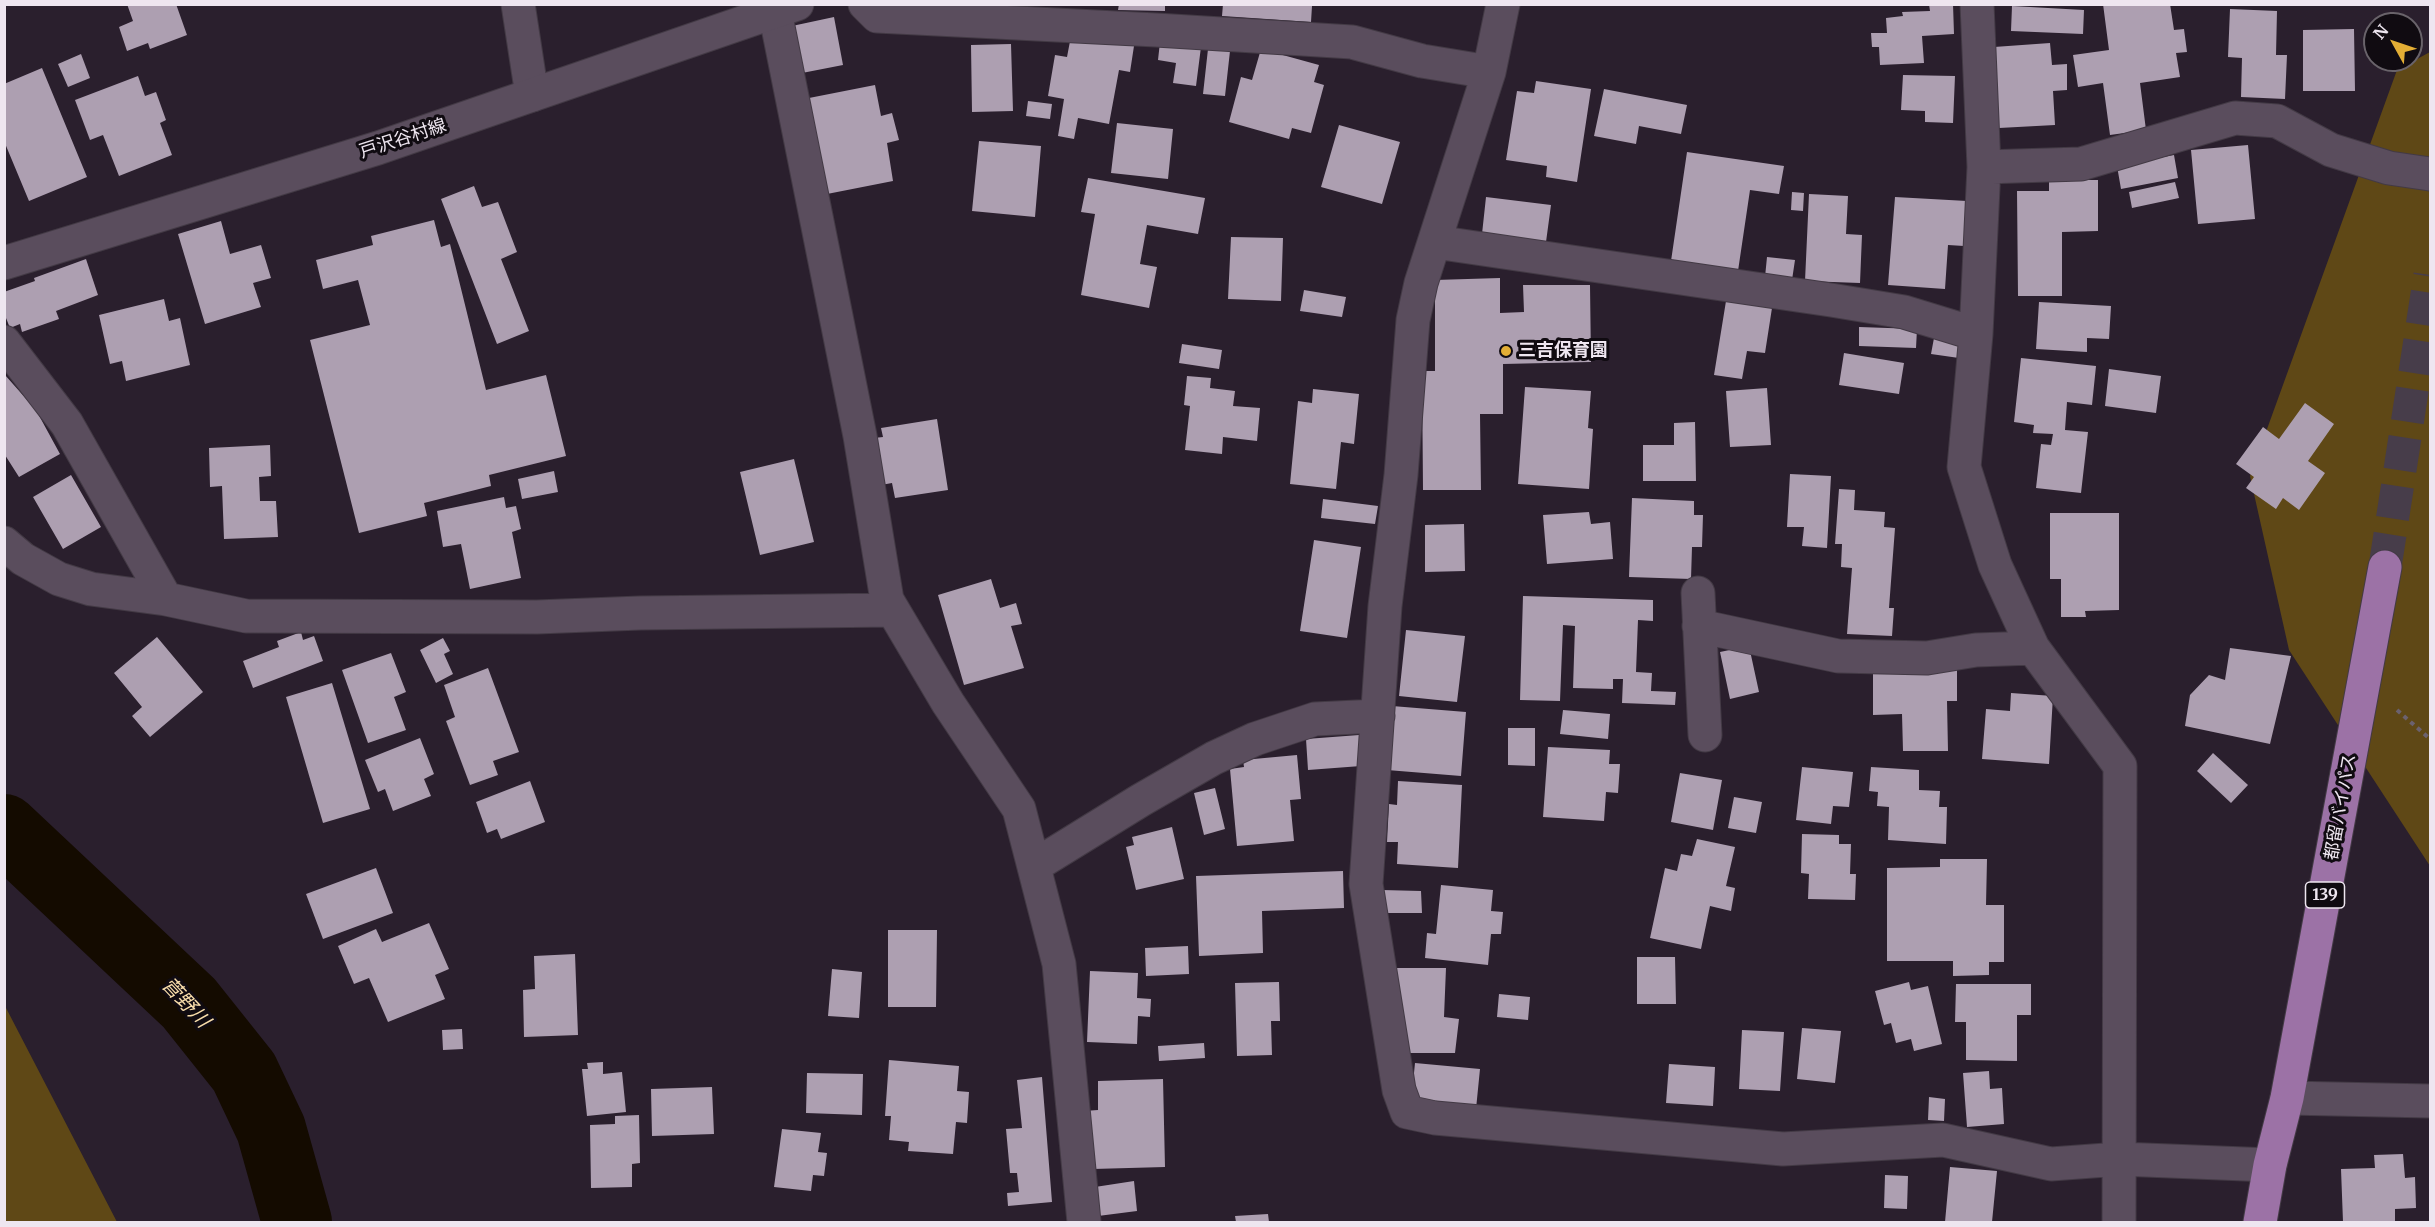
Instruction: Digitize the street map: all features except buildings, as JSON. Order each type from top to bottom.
[{"type":"highway","name":"都留バイパス","points":[[2260,1222],[2270,1165],[2288,1098],[2385,567]]},
{"type":"street","points":[[518,4],[532,95]]},
{"type":"street","points":[[865,4],[877,16],[1352,42],[1422,61],[1489,72]]},
{"type":"street","points":[[1503,4],[1489,72],[1421,283],[1413,320],[1401,475],[1385,606],[1366,884],[1399,1090],[1407,1112],[1435,1118],[1783,1149],[1943,1140],[2051,1164],[2120,1159],[2270,1165]]},
{"type":"street","points":[[1977,4],[1984,167],[1976,334],[1965,467],[1995,565],[2034,648],[2120,766],[2119,1222]]},
{"type":"street","points":[[786,8],[887,600],[948,703],[1019,809],[1059,964],[1084,1222]]},
{"type":"street","name":"戸沢谷村線","points":[[4,263],[378,148],[786,8]]},
{"type":"street","points":[[1984,167],[2081,164],[2235,118],[2277,121],[2331,150],[2389,168],[2430,174]]},
{"type":"street","points":[[1435,242],[1904,312],[1976,334]]},
{"type":"street","points":[[4,342],[67,424],[166,599]]},
{"type":"street","points":[[4,543],[23,559],[59,579],[91,589],[166,599],[246,616],[537,617],[893,610]]},
{"type":"street","points":[[1698,593],[1705,735]]},
{"type":"street","points":[[1699,626],[1838,656],[1927,658],[1976,650],[2034,648]]},
{"type":"street","points":[[1034,866],[1141,800],[1255,739],[1314,719],[1378,716]]},
{"type":"street","points":[[2288,1098],[2430,1101]]},
{"type":"shaded area","points":[[2430,52],[2430,866],[2289,650],[2250,476],[2396,72],[2423,72],[2423,56]]},
{"type":"shaded area","points":[[5,1006],[117,1222],[5,1222]]},
{"type":"waterway","name":"菅野川","points":[[4,829],[189,1003],[244,1072],[271,1129],[297,1222]]},
{"type":"tunnel","points":[[2385,567],[2430,275]]},
{"type":"place","name":"三吉保育園","points":[[1506,351]]}]
